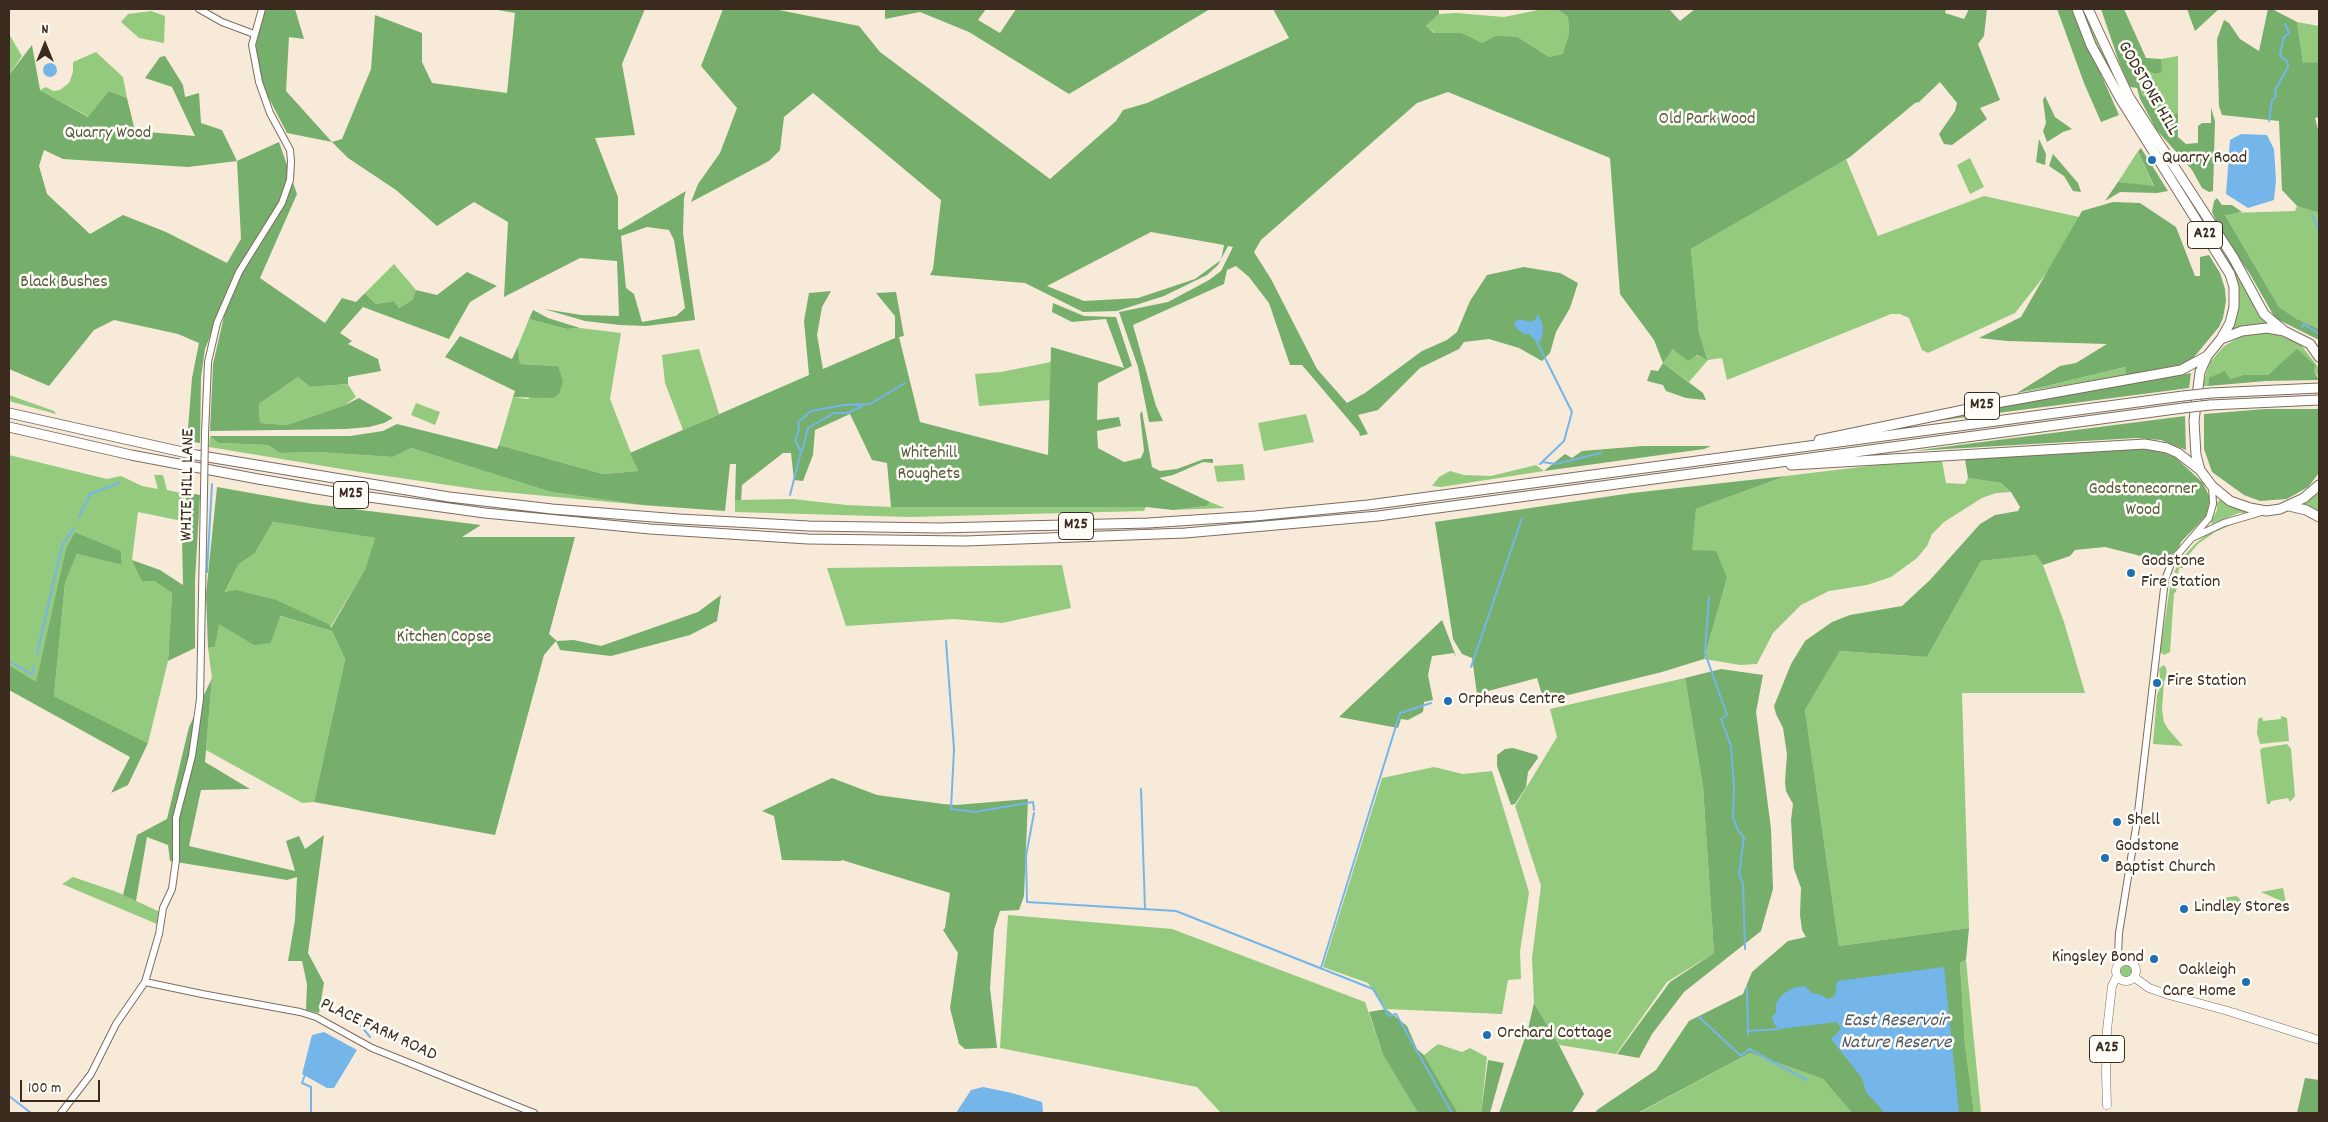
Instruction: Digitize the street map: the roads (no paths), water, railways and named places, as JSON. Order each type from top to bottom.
[{"type":"highway","name":"GODSTONE HILL","points":[[2077,9],[2091,45],[2120,98],[2230,274],[2234,287],[2234,307],[2230,323],[2221,340]]},
{"type":"highway","name":"GODSTONE HILL","points":[[2088,9],[2129,97],[2233,257],[2264,314],[2284,331]]},
{"type":"highway","points":[[2319,348],[2284,331],[2267,328],[2242,331],[2221,340],[2207,356],[2199,378],[2194,421],[2196,455],[2200,470],[2212,486],[2230,501],[2266,511],[2289,506],[2304,498],[2319,485]]},
{"type":"highway","points":[[2310,344],[2319,357]]},
{"type":"highway","name":"M25","points":[[1755,453],[2002,402],[2181,370],[2188,368],[2207,356]]},
{"type":"highway","name":"M25","points":[[9,412],[196,455],[449,497],[654,518],[871,528],[1078,526],[1264,515],[1421,498],[2183,396],[2318,388]]},
{"type":"highway","name":"M25","points":[[9,426],[131,454],[258,479],[414,504],[616,526],[835,540],[1051,540],[1286,526],[1428,510],[2182,408],[2319,400]]},
{"type":"highway","name":"M25","points":[[1735,468],[1849,463],[2145,444],[2162,447],[2178,453],[2200,470]]},
{"type":"highway","points":[[2289,506],[2306,510],[2319,517]]},
{"type":"main road","points":[[2112,993],[2124,982],[2134,977],[2136,971],[2133,964],[2127,961],[2121,962],[2116,969],[2117,976],[2124,982]]},
{"type":"main road","name":"A25","points":[[2107,1105],[2106,1073],[2112,993],[2117,976]]},
{"type":"main road","points":[[2134,977],[2149,988],[2169,995],[2228,1010],[2319,1040]]},
{"type":"street","points":[[199,9],[222,22],[254,34]]},
{"type":"street","name":"WHITE HILL LANE","points":[[61,1113],[91,1074],[116,1024],[145,982],[160,934],[163,908],[172,889],[176,860],[176,818],[192,756],[200,699],[208,362],[218,323],[239,272],[282,203],[290,180],[290,150],[270,113],[259,82],[252,45],[262,9]]},
{"type":"street","points":[[2194,537],[2196,531],[2209,518],[2212,511],[2212,486]]},
{"type":"street","points":[[2121,962],[2118,955],[2119,933],[2136,829],[2163,592],[2168,570],[2172,561],[2194,537],[2224,523],[2266,511]]},
{"type":"street","name":"PLACE FARM ROAD","points":[[145,982],[308,1014],[372,1048],[534,1113]]},
{"type":"water","points":[[50,63],[55,65],[57,70],[55,75],[50,77],[45,75],[43,70],[45,65]]},
{"type":"water","points":[[2241,134],[2267,135],[2274,149],[2276,180],[2274,200],[2248,208],[2226,194],[2230,140]]},
{"type":"water","points":[[1538,314],[1543,332],[1540,342],[1537,342],[1529,334],[1524,334],[1516,328],[1514,323],[1519,319],[1531,322],[1535,320]]},
{"type":"water","name":"East Reservoir Nature Reserve","points":[[1944,967],[1959,1113],[1885,1113],[1866,1092],[1862,1078],[1831,1039],[1841,1029],[1837,1022],[1779,1029],[1774,1024],[1772,1017],[1776,1012],[1776,1003],[1783,994],[1793,988],[1805,986],[1812,993],[1828,999],[1835,996],[1837,981]]},
{"type":"water","points":[[324,1032],[357,1050],[334,1088],[327,1088],[302,1074],[312,1035]]},
{"type":"water","points":[[983,1087],[1042,1102],[1043,1111],[1042,1113],[956,1113],[971,1090]]},
{"type":"waterway","points":[[2269,121],[2272,100],[2276,97],[2275,90],[2288,67],[2287,61],[2280,54],[2284,37],[2289,33],[2285,24]]},
{"type":"waterway","points":[[2313,216],[2319,232]]},
{"type":"waterway","points":[[2319,290],[2319,299]]},
{"type":"waterway","points":[[2302,327],[2304,324],[2319,334]]},
{"type":"waterway","points":[[1537,342],[1572,412],[1564,441],[1540,464]]},
{"type":"waterway","points":[[790,495],[801,452],[795,440],[799,430],[798,422],[811,411],[844,405],[870,404],[905,383]]},
{"type":"waterway","points":[[802,451],[808,428],[834,413],[848,413],[862,406]]},
{"type":"waterway","points":[[1542,462],[1556,464],[1601,453]]},
{"type":"waterway","points":[[79,517],[90,494],[119,483]]},
{"type":"waterway","points":[[207,572],[212,484]]},
{"type":"waterway","points":[[1471,667],[1522,518]]},
{"type":"waterway","points":[[37,654],[60,554],[63,544],[74,528]]},
{"type":"waterway","points":[[1709,597],[1705,653],[1727,715],[1721,719],[1731,746],[1734,787],[1733,818],[1739,832],[1744,837],[1739,874],[1743,883],[1745,949]]},
{"type":"waterway","points":[[946,641],[954,749],[951,809],[975,812],[1033,802],[1034,810]]},
{"type":"waterway","points":[[9,661],[32,674],[34,666]]},
{"type":"waterway","points":[[1321,968],[1400,713],[1431,703]]},
{"type":"waterway","points":[[1141,789],[1145,909]]},
{"type":"waterway","points":[[1034,813],[1026,856],[1027,902],[1176,911],[1373,989],[1389,1016],[1396,1014],[1452,1113]]},
{"type":"waterway","points":[[1747,987],[1748,1035]]},
{"type":"waterway","points":[[344,1015],[361,1026],[370,1037]]},
{"type":"waterway","points":[[1699,1017],[1741,1056],[1749,1049]]},
{"type":"waterway","points":[[1747,1031],[1779,1029]]},
{"type":"waterway","points":[[1750,1048],[1807,1080]]},
{"type":"waterway","points":[[305,1075],[302,1083],[311,1087],[311,1113]]},
{"type":"waterway","points":[[9,1096],[31,1113]]},
{"type":"place","name":"Quarry Road","points":[[2152,160]]},
{"type":"place","name":"Godstone Fire Station","points":[[2131,573]]},
{"type":"place","name":"Fire Station","points":[[2157,683]]},
{"type":"place","name":"Orpheus Centre","points":[[1448,701]]},
{"type":"place","name":"Shell","points":[[2117,822]]},
{"type":"place","name":"Godstone Baptist Church","points":[[2105,858]]},
{"type":"place","name":"Lindley Stores","points":[[2184,909]]},
{"type":"place","name":"Kingsley Bond","points":[[2154,959]]},
{"type":"place","name":"Oakleigh Care Home","points":[[2246,982]]},
{"type":"place","name":"Orchard Cottage","points":[[1487,1035]]},
{"type":"park label","name":"Old Park Wood","points":[[1707,121]]},
{"type":"park label","name":"Quarry Wood","points":[[108,135]]},
{"type":"park label","name":"Black Bushes","points":[[64,284]]},
{"type":"park label","name":"Whitehill Roughets","points":[[929,465]]},
{"type":"park label","name":"Godstonecorner Wood","points":[[2143,501]]},
{"type":"park label","name":"Kitchen Copse","points":[[444,639]]}]
